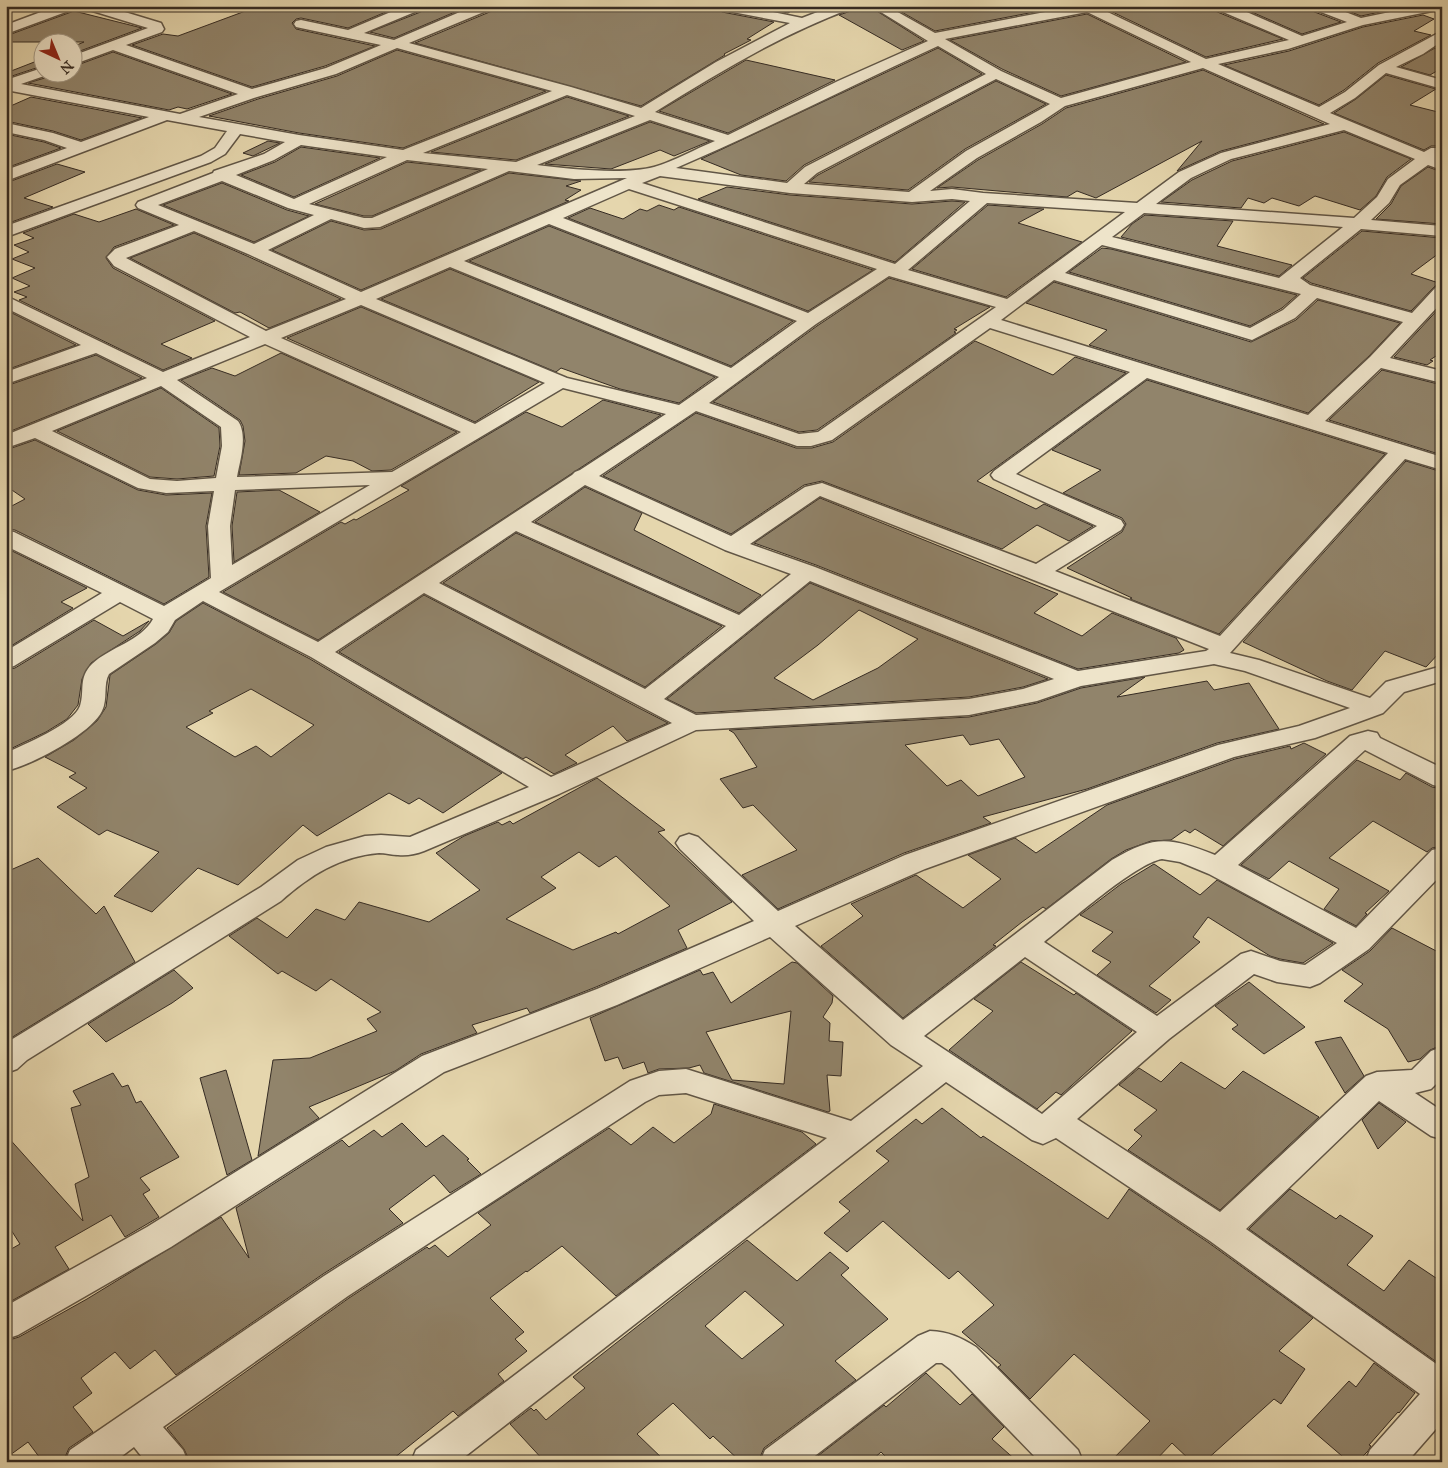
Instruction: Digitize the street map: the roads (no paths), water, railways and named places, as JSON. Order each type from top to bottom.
[{"type":"street","points":[[6,30],[69,6]]},
{"type":"street","points":[[82,57],[158,29],[156,26],[91,6]]},
{"type":"street","points":[[350,34],[417,6]]},
{"type":"street","points":[[183,118],[252,94],[331,71],[486,6]]},
{"type":"street","points":[[722,6],[803,22]]},
{"type":"street","points":[[220,174],[294,204],[364,223],[374,223],[645,115],[721,65],[803,22],[845,6]]},
{"type":"street","points":[[1221,6],[1301,40]]},
{"type":"street","points":[[1318,6],[1360,22]]},
{"type":"street","points":[[912,197],[942,174],[991,143],[1047,113],[1060,103],[1204,63],[1301,40],[1360,22],[1440,6]]},
{"type":"street","points":[[6,442],[164,380],[361,299],[660,171],[729,140],[936,40],[1086,7],[1204,63],[1320,113],[1330,120],[1442,165]]},
{"type":"street","points":[[881,9],[903,8]]},
{"type":"street","points":[[881,9],[996,74],[1060,103]]},
{"type":"street","points":[[302,24],[396,44],[566,90],[729,140]]},
{"type":"street","points":[[1320,113],[1350,95],[1384,68],[1418,51],[1442,35]]},
{"type":"street","points":[[114,46],[252,94]]},
{"type":"street","points":[[1384,68],[1442,84]]},
{"type":"street","points":[[790,188],[811,170],[996,74]]},
{"type":"street","points":[[6,86],[32,76]]},
{"type":"street","points":[[6,86],[299,140],[574,174],[624,174],[660,171],[790,188],[912,197],[952,194],[983,198],[1442,231]]},
{"type":"street","points":[[294,204],[405,154],[566,90]]},
{"type":"street","points":[[6,176],[165,116]]},
{"type":"street","points":[[144,205],[254,250],[361,299],[560,382],[687,408],[797,440],[812,440],[825,436],[1010,305],[1185,175],[1226,156],[1290,138],[1348,126]]},
{"type":"street","points":[[6,127],[48,136],[83,148]]},
{"type":"street","points":[[6,232],[177,171],[220,151],[237,128]]},
{"type":"street","points":[[144,205],[255,162],[299,140]]},
{"type":"street","points":[[1313,292],[1286,279],[1298,272],[1358,224],[1383,200],[1394,182],[1442,146]]},
{"type":"street","points":[[220,151],[255,162]]},
{"type":"street","points":[[144,205],[152,191],[177,171]]},
{"type":"street","points":[[629,184],[893,270],[1010,305]]},
{"type":"street","points":[[319,652],[687,408],[810,320],[893,270],[983,198]]},
{"type":"street","points":[[254,250],[329,214]]},
{"type":"street","points":[[549,218],[810,320]]},
{"type":"street","points":[[192,226],[116,257],[120,262],[266,338],[477,432]]},
{"type":"street","points":[[1098,239],[1313,292],[1416,320]]},
{"type":"street","points":[[450,261],[732,375]]},
{"type":"street","points":[[1051,274],[1252,334],[1289,314],[1313,292]]},
{"type":"street","points":[[1311,423],[1377,362],[1442,291]]},
{"type":"street","points":[[6,301],[164,380],[232,425],[232,446],[219,526],[212,586]]},
{"type":"street","points":[[6,318],[27,310]]},
{"type":"street","points":[[987,321],[1442,464]]},
{"type":"street","points":[[6,378],[98,346]]},
{"type":"street","points":[[1377,362],[1442,377]]},
{"type":"street","points":[[1038,572],[1113,525],[1001,475],[1144,371]]},
{"type":"street","points":[[6,763],[78,724],[89,714],[95,691],[94,679],[101,669],[147,638],[160,627],[166,616],[212,586],[560,382]]},
{"type":"street","points":[[35,430],[145,484],[180,488],[226,484],[398,478]]},
{"type":"street","points":[[6,1061],[16,1052],[271,894],[292,875],[320,859],[346,850],[370,845],[384,844],[398,847],[415,845],[550,788],[692,723],[969,707],[1028,696],[1076,679],[1219,652],[1401,451]]},
{"type":"street","points":[[582,476],[733,545],[807,572],[1076,679]]},
{"type":"street","points":[[733,545],[812,491],[822,489],[1038,572],[1251,665],[1374,708]]},
{"type":"street","points":[[514,522],[741,624]]},
{"type":"street","points":[[6,536],[166,616]]},
{"type":"street","points":[[648,700],[807,572]]},
{"type":"street","points":[[422,583],[692,723]]},
{"type":"street","points":[[212,586],[319,652],[550,788]]},
{"type":"street","points":[[6,661],[119,593]]},
{"type":"street","points":[[6,1324],[159,1237],[434,1064],[607,997],[915,862],[1227,751],[1306,732],[1374,708],[1395,687],[1442,673]]},
{"type":"street","points":[[1219,867],[1359,742],[1368,739],[1370,743],[1442,779]]},
{"type":"street","points":[[689,843],[774,924],[902,1038],[1043,1131],[1158,1031],[1251,961],[1277,971],[1310,976],[1359,942],[1442,857]]},
{"type":"street","points":[[902,1038],[1122,868],[1147,852],[1162,850],[1184,853],[1219,867],[1359,942]]},
{"type":"street","points":[[1025,943],[1158,1031]]},
{"type":"street","points":[[1222,1231],[1377,1084],[1420,1081],[1442,1060]]},
{"type":"street","points":[[429,1462],[945,1066]]},
{"type":"street","points":[[83,1462],[336,1286],[634,1093],[652,1084],[670,1080],[686,1081],[856,1135]]},
{"type":"street","points":[[1377,1084],[1442,1128]]},
{"type":"street","points":[[1055,1121],[1222,1231],[1442,1389]]},
{"type":"street","points":[[778,1462],[930,1347],[948,1348],[963,1358],[1065,1462]]},
{"type":"street","points":[[1383,1462],[1442,1395]]},
{"type":"street","points":[[137,1423],[170,1462]]}]
